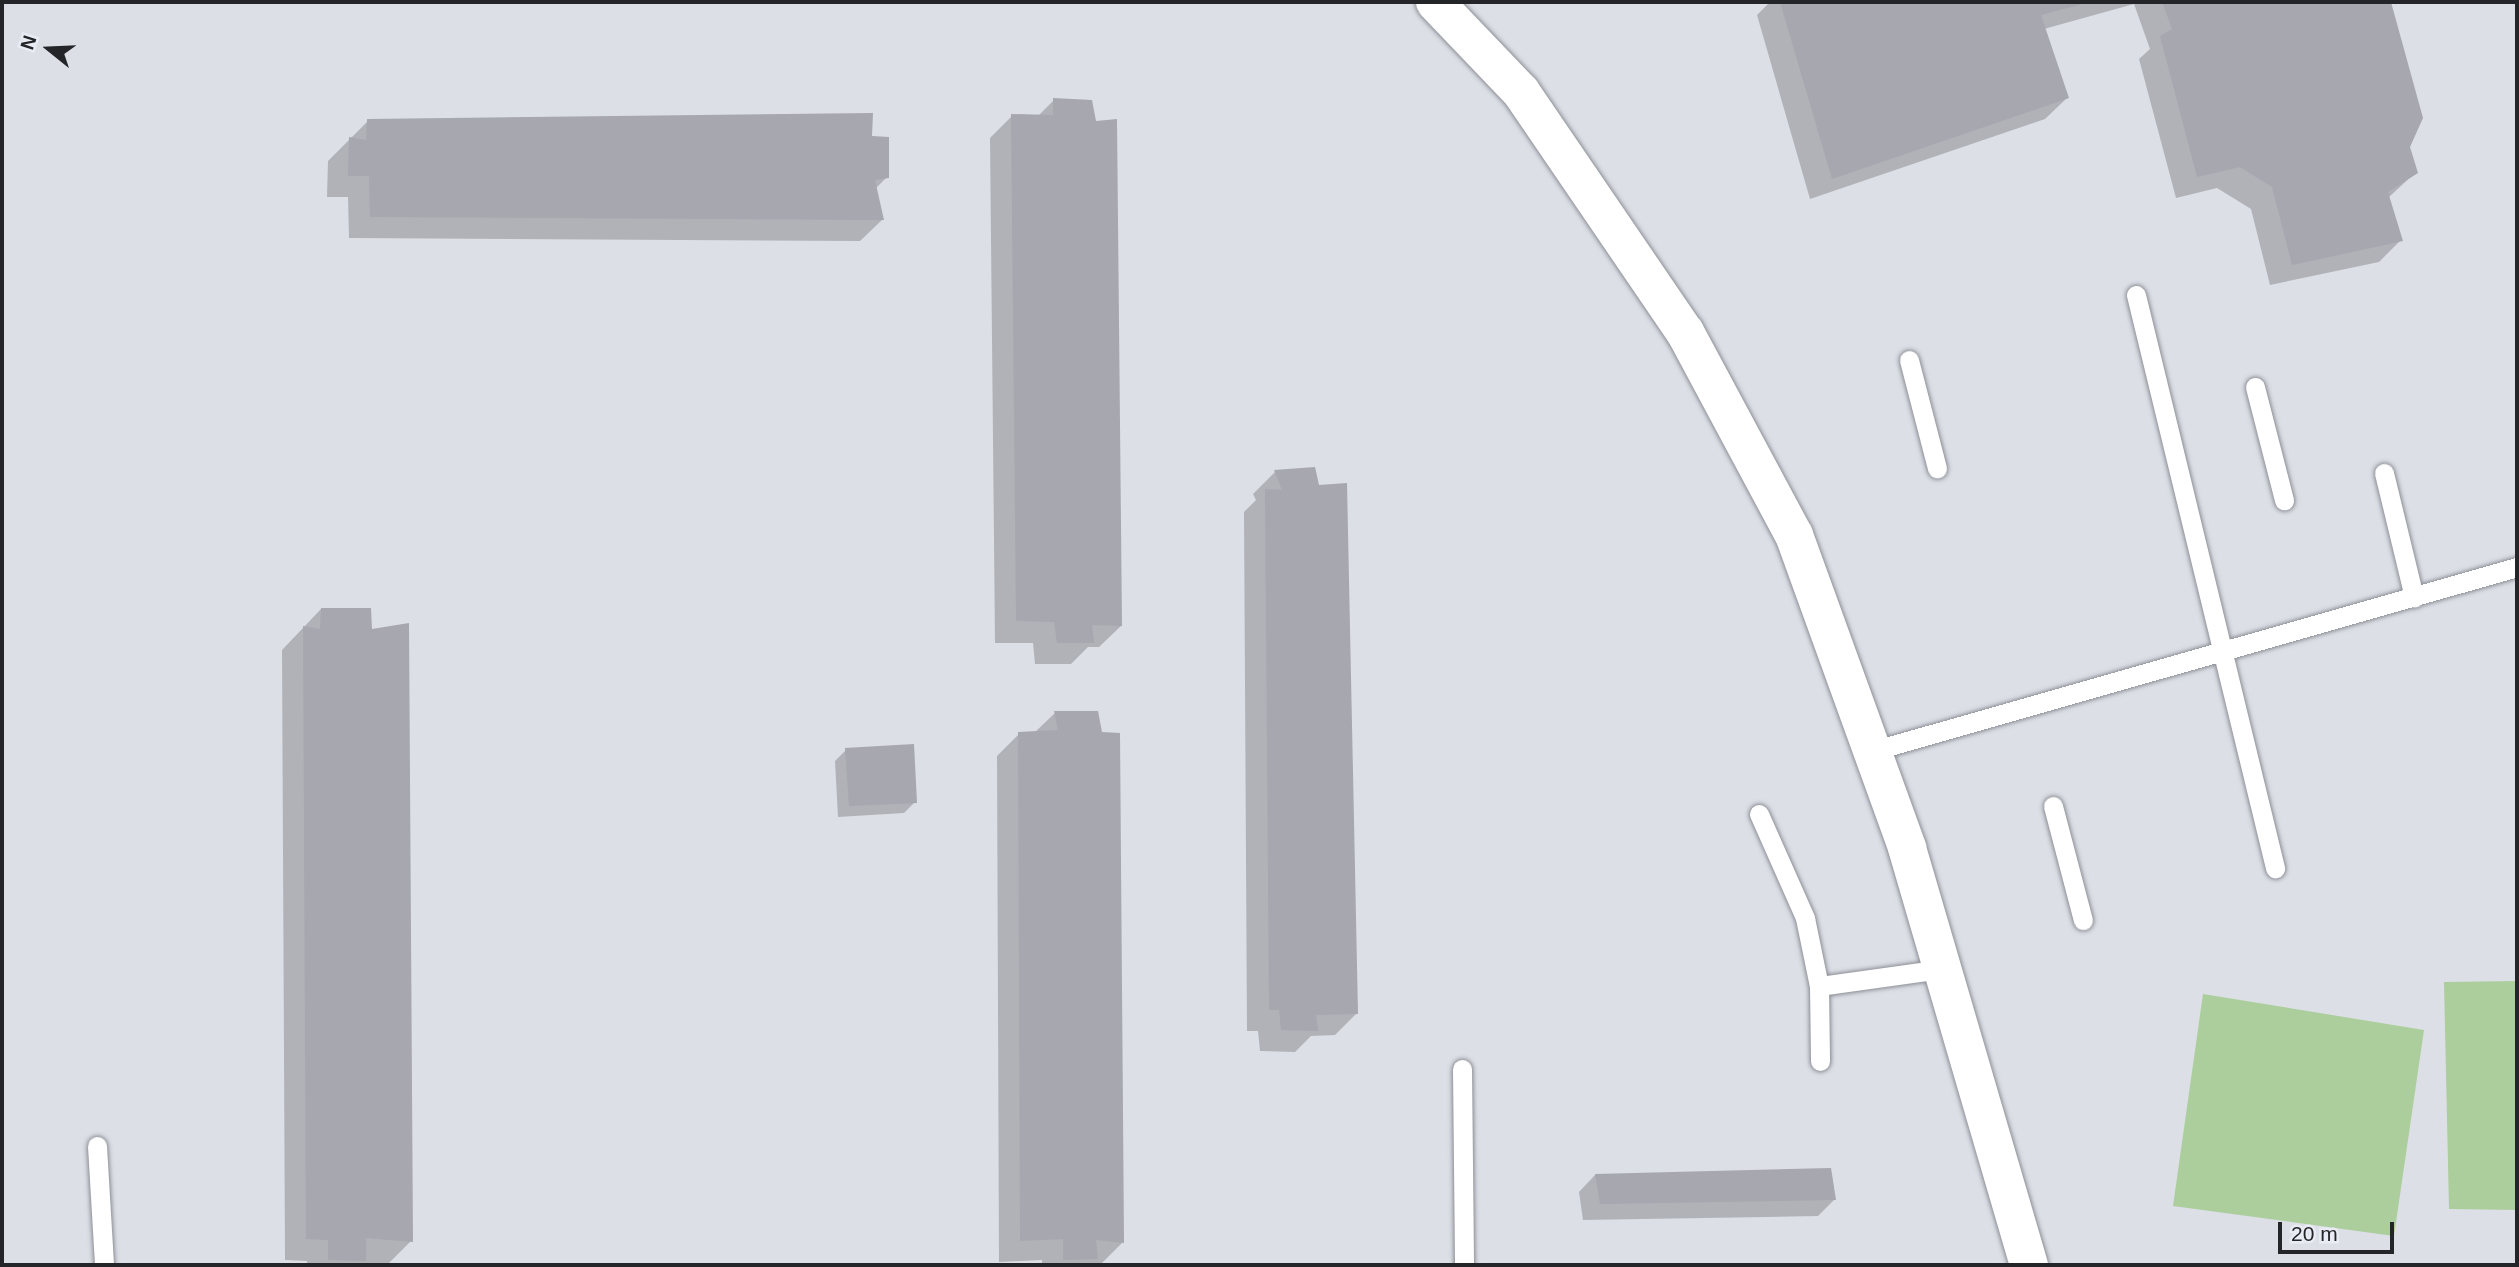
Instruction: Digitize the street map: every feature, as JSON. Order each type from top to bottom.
[{"type":"street","points":[[1435,2],[1521,92],[1685,332],[1794,536],[1907,848],[2029,1265]]},
{"type":"lane","points":[[2136,295],[2275,868]]},
{"type":"lane","points":[[1909,360],[1937,468]]},
{"type":"lane","points":[[2255,387],[2284,500]]},
{"type":"lane","points":[[2384,473],[2414,597]]},
{"type":"lane","points":[[1872,751],[2517,567]]},
{"type":"lane","points":[[2053,806],[2083,920]]},
{"type":"lane","points":[[1759,814],[1805,918],[1819,986],[1820,1061]]},
{"type":"lane","points":[[1819,986],[1942,969]]},
{"type":"lane","points":[[1462,1069],[1464,1265]]},
{"type":"lane","points":[[97,1146],[104,1265]]},
{"type":"green space","points":[[2517,981],[2517,1210],[2449,1209],[2444,982]]},
{"type":"green space","points":[[2203,994],[2424,1030],[2394,1236],[2173,1206]]},
{"type":"building","points":[[1780,2],[2086,3],[2041,15],[2069,98],[1832,179]]},
{"type":"building","points":[[2162,2],[2391,2],[2423,118],[2410,147],[2418,173],[2388,192],[2403,241],[2292,265],[2272,187],[2240,167],[2197,177],[2160,36],[2172,29]]},
{"type":"building","points":[[1053,98],[1092,100],[1096,121],[1117,119],[1122,626],[1092,625],[1094,643],[1057,643],[1054,622],[1016,621],[1011,114],[1053,115]]},
{"type":"building","points":[[873,113],[872,136],[889,137],[889,178],[875,180],[884,220],[370,217],[369,176],[348,176],[349,137],[366,140],[367,119]]},
{"type":"building","points":[[1315,467],[1319,485],[1347,483],[1358,1014],[1316,1015],[1318,1031],[1281,1030],[1279,1010],[1269,1010],[1265,489],[1282,490],[1274,470]]},
{"type":"building","points":[[321,608],[371,608],[372,629],[409,623],[413,1242],[366,1238],[366,1261],[328,1260],[328,1240],[306,1239],[303,626],[320,629]]},
{"type":"building","points":[[1054,711],[1098,711],[1102,732],[1120,733],[1124,1243],[1096,1240],[1098,1259],[1063,1260],[1063,1239],[1020,1241],[1018,732],[1058,730]]},
{"type":"building","points":[[914,744],[917,803],[849,806],[845,748]]},
{"type":"building","points":[[1831,1168],[1836,1200],[1600,1204],[1595,1174]]}]
